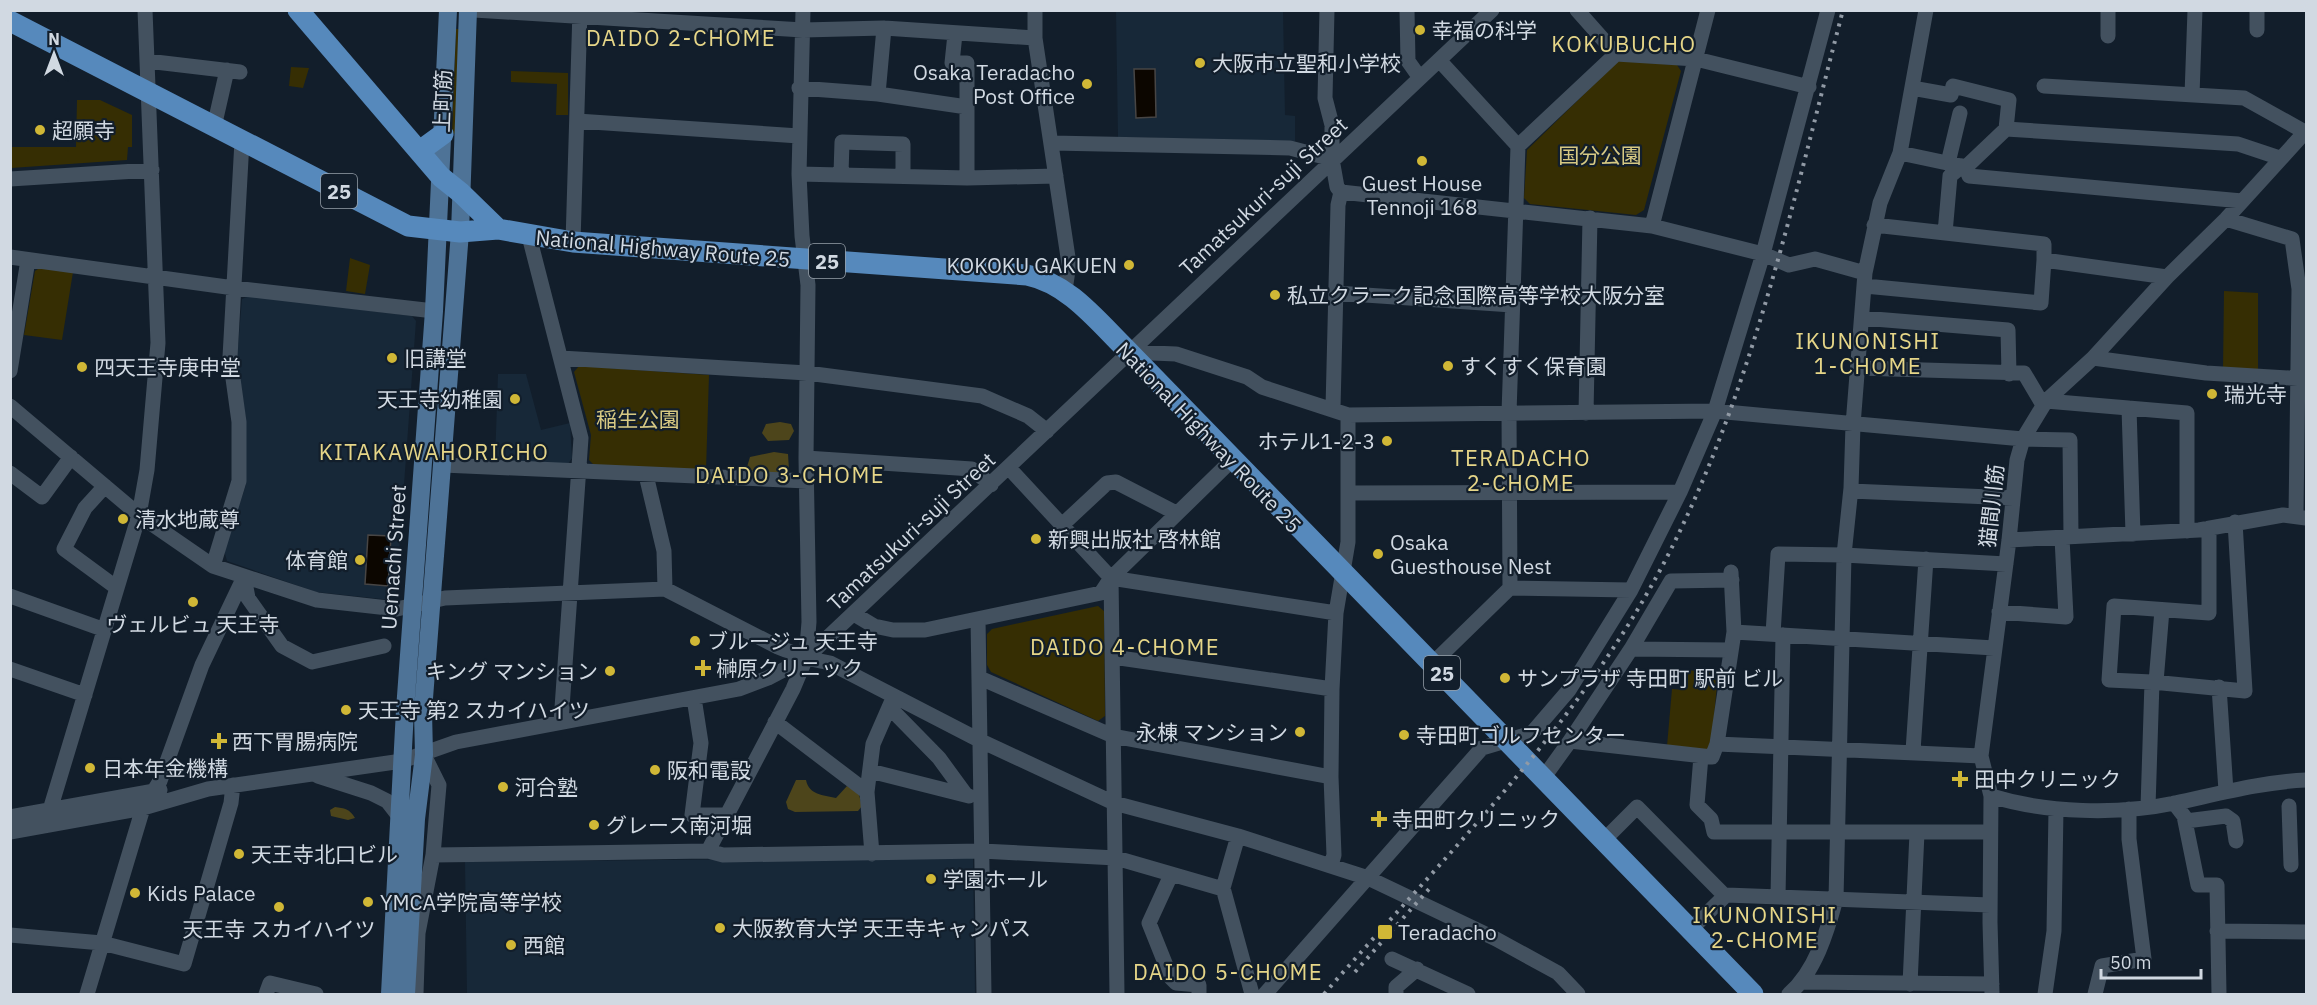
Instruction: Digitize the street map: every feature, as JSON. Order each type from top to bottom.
[{"type":"highway","points":[[298,10],[421,150],[441,177],[498,229]]},
{"type":"highway","name":"National Highway Route 25","points":[[10,21],[408,226],[460,232],[498,229],[573,242],[1027,275],[1046,279],[1065,290],[1129,352],[1753,994]]},
{"type":"highway","points":[[421,150],[443,134]]},
{"type":"main road","name":"上町筋","points":[[441,177],[448,10]]},
{"type":"main road","name":"上町筋","points":[[461,193],[468,10]]},
{"type":"main road","name":"Uemachi Street","points":[[390,994],[402,761],[435,310],[441,177]]},
{"type":"main road","name":"Uemachi Street","points":[[406,994],[416,819],[424,754],[423,711],[460,232],[461,193]]},
{"type":"street","points":[[50,810],[140,515],[158,343],[158,277],[147,91],[145,10]]},
{"type":"street","points":[[474,10],[580,14],[802,30],[884,28],[1035,38]]},
{"type":"street","points":[[708,851],[806,658],[809,622],[806,458],[808,285],[799,174],[799,88],[804,10]]},
{"type":"street","points":[[1035,10],[1035,38],[1069,264],[1065,290]]},
{"type":"street","points":[[1327,10],[1325,98],[1332,125],[1332,159],[1337,187],[1341,192],[1652,226],[1763,254],[1789,265],[1815,260],[1865,279],[2041,303],[2044,244],[1874,225]]},
{"type":"street","points":[[1407,10],[1408,60],[1420,78]]},
{"type":"street","points":[[1469,10],[1477,25]]},
{"type":"street","name":"Tamatsukuri-suji Street","points":[[10,832],[144,808],[208,789],[402,761],[456,742],[739,689],[768,678],[806,658],[1492,10]]},
{"type":"street","points":[[1577,10],[1616,54],[1696,59],[1809,87]]},
{"type":"street","points":[[1652,226],[1708,10]]},
{"type":"street","points":[[1266,994],[1482,748],[1532,734],[1569,690],[1631,590],[1680,492],[1715,411],[1763,254],[1828,10]]},
{"type":"street","points":[[1789,994],[1803,982],[1829,923],[1836,899],[1844,555],[1851,491],[1853,425],[1865,279],[1874,225],[1900,153],[1926,10]]},
{"type":"street","points":[[2108,10],[2108,36]]},
{"type":"street","points":[[2192,95],[2195,10]]},
{"type":"street","points":[[2257,10],[2257,30]]},
{"type":"street","points":[[573,242],[580,14]]},
{"type":"street","points":[[878,94],[884,28]]},
{"type":"street","points":[[955,34],[952,63],[967,63],[967,177]]},
{"type":"street","points":[[1518,146],[1616,54]]},
{"type":"street","points":[[147,60],[233,71],[214,127]]},
{"type":"street","points":[[1439,60],[1518,146],[1509,413],[1510,588]]},
{"type":"street","points":[[1912,88],[1951,95],[1953,87],[2009,100],[2006,129]]},
{"type":"street","points":[[2044,87],[2244,98],[2306,131]]},
{"type":"street","points":[[799,88],[878,94],[967,107]]},
{"type":"street","points":[[1958,165],[1960,113]]},
{"type":"street","points":[[577,121],[799,136]]},
{"type":"street","points":[[1945,233],[1950,176],[1958,165],[2006,129],[2238,144],[2280,158]]},
{"type":"street","name":"猫間川筋","points":[[1992,989],[1989,832],[1991,796],[1981,756],[2017,460],[2023,439],[2045,403],[2093,358],[2166,277],[2226,219],[2306,131]]},
{"type":"street","points":[[213,566],[238,481],[239,422],[230,357],[242,141]]},
{"type":"street","points":[[842,174],[842,142],[903,144],[903,176]]},
{"type":"street","points":[[1052,143],[1290,148],[1332,159]]},
{"type":"street","points":[[1900,153],[1958,165],[1970,176],[2242,201]]},
{"type":"street","points":[[10,179],[152,170]]},
{"type":"street","points":[[799,174],[1056,176]]},
{"type":"street","points":[[1333,408],[1338,206],[1341,192]]},
{"type":"street","points":[[1586,413],[1590,218]]},
{"type":"street","points":[[2009,540],[2187,531],[2235,522],[2301,516],[2299,289],[2292,239],[2226,219]]},
{"type":"street","points":[[529,236],[580,438],[561,722]]},
{"type":"street","points":[[10,257],[234,288],[435,310]]},
{"type":"street","points":[[10,371],[28,260]]},
{"type":"street","points":[[2044,260],[2166,277]]},
{"type":"street","points":[[1336,293],[1512,305]]},
{"type":"street","points":[[1862,318],[2008,330],[2008,374]]},
{"type":"street","points":[[1129,352],[1176,354],[1247,377],[1262,387],[1333,408],[1348,415],[1715,411],[2023,439],[2070,440],[2066,617],[1999,612]]},
{"type":"street","points":[[561,358],[807,373],[982,396],[1028,416],[1047,431]]},
{"type":"street","points":[[2093,358],[2206,373],[2301,379]]},
{"type":"street","points":[[1858,368],[2025,373],[2045,403],[2187,413],[2187,531]]},
{"type":"street","points":[[10,406],[140,515],[213,566],[317,600],[397,609],[445,598],[570,595],[665,589],[778,647],[806,658],[830,663],[891,701],[1114,802],[1238,836],[1368,878],[1477,930],[1558,973],[1578,994]]},
{"type":"street","points":[[2129,408],[2133,534]]},
{"type":"street","points":[[1331,865],[1334,855],[1331,777],[1332,690],[1336,613],[1348,542],[1348,415]]},
{"type":"street","points":[[10,473],[42,497],[71,458]]},
{"type":"street","points":[[806,458],[972,469],[991,485]]},
{"type":"street","points":[[854,614],[874,626],[893,630],[926,630],[1101,593],[1111,579],[1176,513],[1232,460]]},
{"type":"street","points":[[442,465],[807,481]]},
{"type":"street","points":[[1009,468],[1111,579],[1336,613]]},
{"type":"street","points":[[646,475],[664,551],[665,589]]},
{"type":"street","points":[[1062,525],[1107,483],[1116,482],[1176,513]]},
{"type":"street","points":[[105,486],[85,508],[64,549],[117,588]]},
{"type":"street","points":[[1851,491],[2013,498]]},
{"type":"street","points":[[1348,493],[1680,492]]},
{"type":"street","points":[[2209,528],[2210,613],[2114,606],[2109,680],[2219,687],[2245,691],[2235,522]]},
{"type":"street","points":[[1778,897],[1781,746],[1778,554],[1844,555],[2006,564]]},
{"type":"street","points":[[1914,752],[1926,559]]},
{"type":"street","points":[[1544,777],[1630,649],[1671,581],[1732,576],[1734,632],[1729,650],[1717,744],[1712,757],[1570,741]]},
{"type":"street","points":[[244,577],[248,598],[282,646],[312,662],[384,646]]},
{"type":"street","points":[[87,994],[144,808],[160,781],[202,665],[244,577]]},
{"type":"street","points":[[1111,579],[1117,994]]},
{"type":"street","points":[[1433,663],[1510,588],[1631,590]]},
{"type":"street","points":[[10,596],[105,630]]},
{"type":"street","points":[[2148,807],[2154,682],[2162,610]]},
{"type":"street","points":[[978,619],[981,741],[974,797],[982,851],[984,994]]},
{"type":"street","points":[[1734,632],[1994,648]]},
{"type":"street","points":[[1630,649],[1729,650]]},
{"type":"street","points":[[1113,657],[1332,690]]},
{"type":"street","points":[[10,669],[85,695]]},
{"type":"street","points":[[980,678],[1113,736],[1331,777]]},
{"type":"street","points":[[2219,687],[2226,791]]},
{"type":"street","points":[[694,698],[701,743],[692,815],[726,815]]},
{"type":"street","points":[[872,854],[867,792],[873,744],[891,701]]},
{"type":"street","points":[[891,701],[974,797]]},
{"type":"street","points":[[775,722],[867,792]]},
{"type":"street","points":[[1717,744],[1981,756]]},
{"type":"street","points":[[416,994],[418,933],[433,855],[439,785],[424,754]]},
{"type":"street","points":[[1701,756],[1697,805],[1712,819],[1714,832],[1838,834],[1989,832]]},
{"type":"street","points":[[870,771],[974,797]]},
{"type":"street","points":[[315,775],[371,793],[387,801],[400,819]]},
{"type":"street","points":[[1991,796],[2055,809],[2129,809],[2174,803],[2226,791],[2307,780]]},
{"type":"street","points":[[10,935],[102,944],[184,964],[231,802],[233,785]]},
{"type":"street","name":"Tamatsukuri-suji Street","points":[[10,817],[155,790],[208,789]]},
{"type":"street","points":[[2174,803],[2186,821],[2198,885],[2217,885],[2219,994]]},
{"type":"street","points":[[1604,840],[1637,807],[1725,896],[1990,905]]},
{"type":"street","points":[[2045,994],[2054,931],[2055,809]]},
{"type":"street","points":[[2101,991],[2102,966],[2144,959],[2129,839],[2129,809]]},
{"type":"street","points":[[2285,814],[2291,865]]},
{"type":"street","points":[[2186,821],[2226,816],[2233,821],[2236,841]]},
{"type":"street","points":[[1910,984],[1917,833]]},
{"type":"street","points":[[1238,836],[1223,889],[1252,994]]},
{"type":"street","points":[[2290,849],[2307,849]]},
{"type":"street","points":[[433,855],[708,851],[723,855],[872,854],[982,851],[1116,858],[1223,889]]},
{"type":"street","points":[[1171,875],[1152,915],[1149,929],[1171,978],[1176,983],[1199,986],[1199,994]]},
{"type":"street","points":[[1690,930],[1725,896]]},
{"type":"street","points":[[2217,931],[2307,932]]},
{"type":"street","points":[[1392,959],[1462,992]]},
{"type":"street","points":[[1396,994],[1396,987],[1417,969]]},
{"type":"street","points":[[1803,982],[1910,984],[1992,989]]},
{"type":"street","points":[[266,994],[270,983],[316,994]]},
{"type":"shaded area","name":"大阪市立聖和小学校","points":[[1116,11],[1283,11],[1285,115],[1295,116],[1295,141],[1118,137]]},
{"type":"shaded area","points":[[1134,69],[1155,69],[1156,117],[1136,118]]},
{"type":"shaded area","points":[[249,296],[412,316],[416,321],[396,594],[391,600],[316,592],[227,561],[224,550],[246,485],[246,420],[237,358],[242,299]]},
{"type":"shaded area","name":"天王寺幼稚園","points":[[498,374],[526,374],[541,430],[570,423],[572,458],[568,464],[495,462]]},
{"type":"shaded area","points":[[780,422],[791,424],[794,431],[789,440],[768,441],[762,433],[766,424]]},
{"type":"shaded area","points":[[774,452],[788,454],[789,470],[780,474],[758,475],[747,467],[750,457]]},
{"type":"shaded area","points":[[368,535],[391,536],[388,586],[365,584]]},
{"type":"shaded area","points":[[796,780],[806,780],[813,791],[836,798],[847,786],[858,791],[862,806],[858,811],[795,812],[788,809],[786,802]]},
{"type":"shaded area","points":[[335,807],[347,810],[355,818],[348,820],[331,816],[330,810]]},
{"type":"shaded area","name":"大阪教育大学 天王寺キャンパス","points":[[973,857],[975,994],[467,994],[465,862]]},
{"type":"green space","points":[[456,29],[459,29],[455,134],[452,133]]},
{"type":"green space","name":"国分公園","points":[[1618,61],[1677,65],[1681,71],[1644,210],[1636,215],[1530,204],[1524,198],[1527,150]]},
{"type":"green space","points":[[291,67],[309,68],[303,88],[289,86]]},
{"type":"green space","points":[[511,71],[568,73],[568,115],[556,115],[557,84],[511,82]]},
{"type":"green space","points":[[77,100],[100,100],[132,115],[132,147],[128,147],[127,160],[11,168],[11,147],[76,147]]},
{"type":"green space","points":[[350,258],[370,265],[365,294],[346,291]]},
{"type":"green space","points":[[41,267],[73,272],[62,340],[24,335],[35,271]]},
{"type":"green space","points":[[2224,291],[2258,293],[2258,372],[2223,370]]},
{"type":"green space","name":"稲生公園","points":[[579,366],[709,375],[706,470],[595,466],[589,460],[591,435],[574,372]]},
{"type":"green space","points":[[1098,606],[1104,611],[1105,716],[1098,721],[991,672],[987,665],[987,634],[992,629]]},
{"type":"green space","points":[[1686,670],[1718,673],[1711,750],[1667,746],[1672,689],[1685,690]]},
{"type":"railway","points":[[1324,994],[1464,838],[1553,732],[1594,676],[1632,618],[1667,557],[1698,492],[1748,358],[1770,289],[1843,10]]},
{"type":"railway","points":[[1355,972],[1429,889]]},
{"type":"place","name":"幸福の科学","points":[[1420,30]]},
{"type":"place","name":"大阪市立聖和小学校","points":[[1200,63]]},
{"type":"place","name":"Osaka Teradacho Post Office","points":[[1087,84]]},
{"type":"place","name":"超願寺","points":[[40,130]]},
{"type":"place","name":"Guest House Tennoji 168","points":[[1422,161]]},
{"type":"place","name":"KOKOKU GAKUEN","points":[[1129,265]]},
{"type":"place","name":"私立クラーク記念国際高等学校大阪分室","points":[[1275,295]]},
{"type":"place","name":"旧講堂","points":[[392,358]]},
{"type":"place","name":"すくすく保育園","points":[[1448,366]]},
{"type":"place","name":"四天王寺庚申堂","points":[[82,367]]},
{"type":"place","name":"瑞光寺","points":[[2212,394]]},
{"type":"place","name":"天王寺幼稚園","points":[[515,399]]},
{"type":"place","name":"ホテル1-2-3","points":[[1387,441]]},
{"type":"place","name":"清水地蔵尊","points":[[123,519]]},
{"type":"place","name":"新興出版社 啓林館","points":[[1036,539]]},
{"type":"place","name":"Osaka Guesthouse Nest","points":[[1378,554]]},
{"type":"place","name":"体育館","points":[[360,560]]},
{"type":"place","name":"ヴェルビュ 天王寺","points":[[193,602]]},
{"type":"place","name":"ブルージュ 天王寺","points":[[695,641]]},
{"type":"place","name":"榊原クリニック","points":[[703,668]]},
{"type":"place","name":"キング マンション","points":[[610,671]]},
{"type":"place","name":"サンプラザ 寺田町 駅前 ビル","points":[[1505,678]]},
{"type":"place","name":"天王寺 第2 スカイハイツ","points":[[346,710]]},
{"type":"place","name":"永棟 マンション","points":[[1300,732]]},
{"type":"place","name":"寺田町ゴルフセンター","points":[[1404,735]]},
{"type":"place","name":"西下胃腸病院","points":[[219,741]]},
{"type":"place","name":"日本年金機構","points":[[90,768]]},
{"type":"place","name":"阪和電設","points":[[655,770]]},
{"type":"place","name":"田中クリニック","points":[[1960,779]]},
{"type":"place","name":"河合塾","points":[[503,787]]},
{"type":"place","name":"寺田町クリニック","points":[[1379,819]]},
{"type":"place","name":"グレース南河堀","points":[[594,825]]},
{"type":"place","name":"天王寺北口ビル","points":[[239,854]]},
{"type":"place","name":"学園ホール","points":[[931,879]]},
{"type":"place","name":"Kids Palace","points":[[135,893]]},
{"type":"place","name":"YMCA学院高等学校","points":[[368,902]]},
{"type":"place","name":"天王寺 スカイハイツ","points":[[279,907]]},
{"type":"place","name":"大阪教育大学 天王寺キャンパス","points":[[720,928]]},
{"type":"place","name":"Teradacho","points":[[1385,932]]},
{"type":"place","name":"西館","points":[[511,945]]},
{"type":"district","name":"DAIDO 2-CHOME","points":[[681,37]]},
{"type":"district","name":"KOKUBUCHO","points":[[1624,43]]},
{"type":"district","name":"IKUNONISHI 1-CHOME","points":[[1868,352]]},
{"type":"district","name":"KITAKAWAHORICHO","points":[[434,451]]},
{"type":"district","name":"TERADACHO 2-CHOME","points":[[1521,470]]},
{"type":"district","name":"DAIDO 3-CHOME","points":[[790,474]]},
{"type":"district","name":"DAIDO 4-CHOME","points":[[1125,646]]},
{"type":"district","name":"IKUNONISHI 2-CHOME","points":[[1765,926]]},
{"type":"district","name":"DAIDO 5-CHOME","points":[[1228,971]]}]
